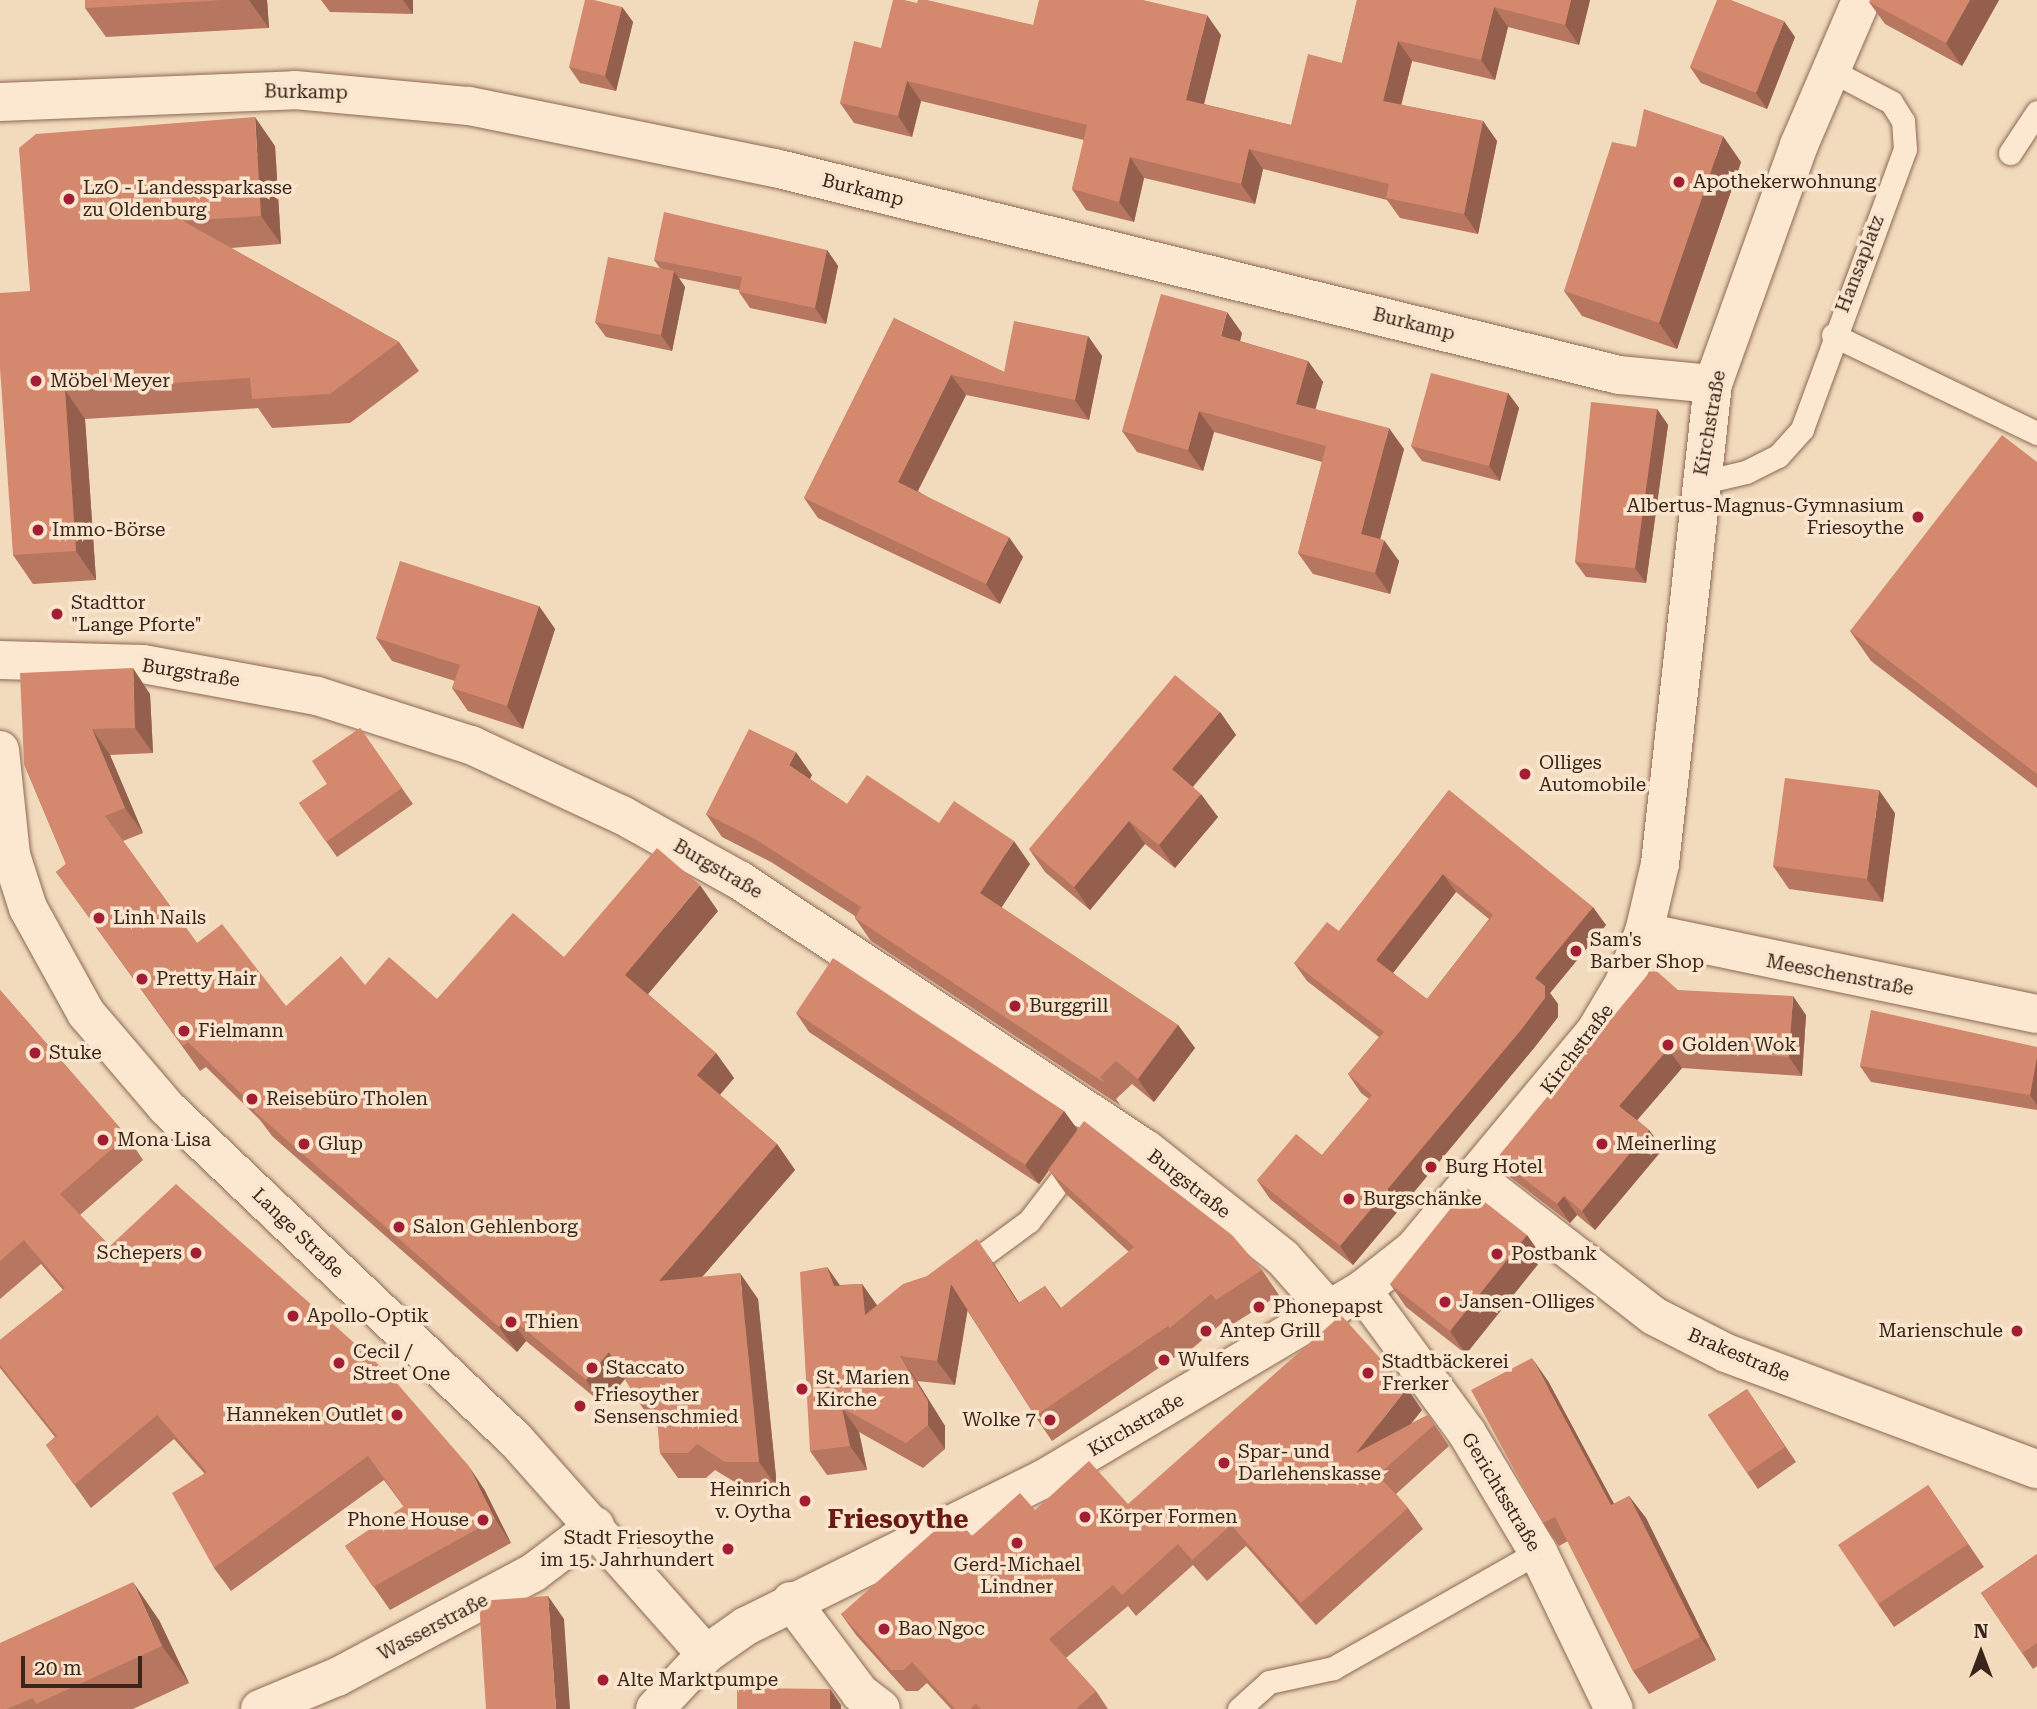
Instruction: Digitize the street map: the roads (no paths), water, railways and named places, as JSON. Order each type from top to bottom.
[{"type":"street","name":"Kirchstraße","points":[[655,1709],[706,1654],[791,1601],[1042,1480],[1331,1312],[1362,1290],[1414,1249],[1476,1178],[1595,1032],[1624,983],[1644,932],[1660,864],[1673,773],[1699,483],[1713,384],[1830,70],[1861,0]]},
{"type":"street","name":"Burkamp","points":[[0,102],[295,90],[469,106],[775,168],[1619,374],[1713,384]]},
{"type":"street","name":"Burgstraße","points":[[0,660],[143,664],[222,676],[317,696],[471,745],[622,815],[739,880],[1146,1149],[1283,1258],[1331,1312]]},
{"type":"street","name":"Lange Straße","points":[[0,750],[5,857],[28,908],[86,1013],[167,1108],[513,1438],[595,1526],[706,1654]]},
{"type":"street","name":"Meeschenstraße","points":[[1644,932],[2037,1014]]},
{"type":"street","name":"Brakestraße","points":[[1476,1178],[1654,1316],[1726,1353],[2037,1469]]},
{"type":"street","name":"Gerichtsstraße","points":[[1362,1290],[1466,1433],[1538,1552],[1615,1709]]},
{"type":"street","name":"Wasserstraße","points":[[260,1709],[337,1677],[533,1573],[595,1526]]},
{"type":"street","points":[[791,1601],[860,1693],[881,1709]]},
{"type":"lane","name":"Hansaplatz","points":[[1699,483],[1746,472],[1778,456],[1802,429],[1833,335],[1905,149],[1903,121],[1891,102],[1830,70]]},
{"type":"lane","points":[[2010,153],[2037,112]]},
{"type":"lane","name":"Hansaplatz","points":[[1833,335],[2037,433]]},
{"type":"lane","points":[[946,1282],[1029,1221],[1102,1120]]},
{"type":"lane","points":[[1239,1709],[1269,1682],[1333,1668],[1538,1552]]},
{"type":"place","name":"Apothekerwohnung","points":[[1679,182]]},
{"type":"place","name":"LzO - Landessparkasse zu Oldenburg","points":[[69,199]]},
{"type":"place","name":"Möbel Meyer","points":[[36,381]]},
{"type":"place","name":"Albertus-Magnus-Gymnasium Friesoythe","points":[[1918,517]]},
{"type":"place","name":"Immo-Börse","points":[[38,530]]},
{"type":"place","name":"Stadttor \"Lange Pforte\"","points":[[57,614]]},
{"type":"place","name":"Olliges Automobile","points":[[1525,774]]},
{"type":"place","name":"Linh Nails","points":[[99,918]]},
{"type":"place","name":"Sam's Barber Shop","points":[[1576,951]]},
{"type":"place","name":"Pretty Hair","points":[[142,979]]},
{"type":"place","name":"Burggrill","points":[[1015,1006]]},
{"type":"place","name":"Fielmann","points":[[184,1031]]},
{"type":"place","name":"Golden Wok","points":[[1668,1045]]},
{"type":"place","name":"Stuke","points":[[35,1053]]},
{"type":"place","name":"Reisebüro Tholen","points":[[252,1099]]},
{"type":"place","name":"Mona Lisa","points":[[103,1140]]},
{"type":"place","name":"Glup","points":[[304,1144]]},
{"type":"place","name":"Meinerling","points":[[1602,1144]]},
{"type":"place","name":"Burg Hotel","points":[[1431,1167]]},
{"type":"place","name":"Burgschänke","points":[[1349,1199]]},
{"type":"place","name":"Salon Gehlenborg","points":[[399,1227]]},
{"type":"place","name":"Schepers","points":[[196,1253]]},
{"type":"place","name":"Postbank","points":[[1497,1254]]},
{"type":"place","name":"Jansen-Olliges","points":[[1445,1302]]},
{"type":"place","name":"Phonepapst","points":[[1259,1307]]},
{"type":"place","name":"Apollo-Optik","points":[[293,1316]]},
{"type":"place","name":"Thien","points":[[511,1322]]},
{"type":"place","name":"Antep Grill","points":[[1206,1331]]},
{"type":"place","name":"Marienschule","points":[[2017,1331]]},
{"type":"place","name":"Wulfers","points":[[1164,1360]]},
{"type":"place","name":"Cecil / Street One","points":[[339,1363]]},
{"type":"place","name":"Staccato","points":[[592,1368]]},
{"type":"place","name":"Stadtbäckerei Frerker","points":[[1368,1373]]},
{"type":"place","name":"St. Marien Kirche","points":[[802,1389]]},
{"type":"place","name":"Friesoyther Sensenschmied","points":[[580,1406]]},
{"type":"place","name":"Hanneken Outlet","points":[[397,1415]]},
{"type":"place","name":"Wolke 7","points":[[1050,1420]]},
{"type":"place","name":"Spar- und Darlehenskasse","points":[[1224,1463]]},
{"type":"place","name":"Heinrich v. Oytha","points":[[805,1501]]},
{"type":"place","name":"Körper Formen","points":[[1085,1517]]},
{"type":"place","name":"Phone House","points":[[483,1520]]},
{"type":"place","name":"Gerd-Michael Lindner","points":[[1017,1543]]},
{"type":"place","name":"Stadt Friesoythe im 15. Jahrhundert","points":[[728,1549]]},
{"type":"place","name":"Bao Ngoc","points":[[884,1629]]},
{"type":"place","name":"Alte Marktpumpe","points":[[603,1680]]},
{"type":"district","name":"Friesoythe","points":[[898,1520]]}]
